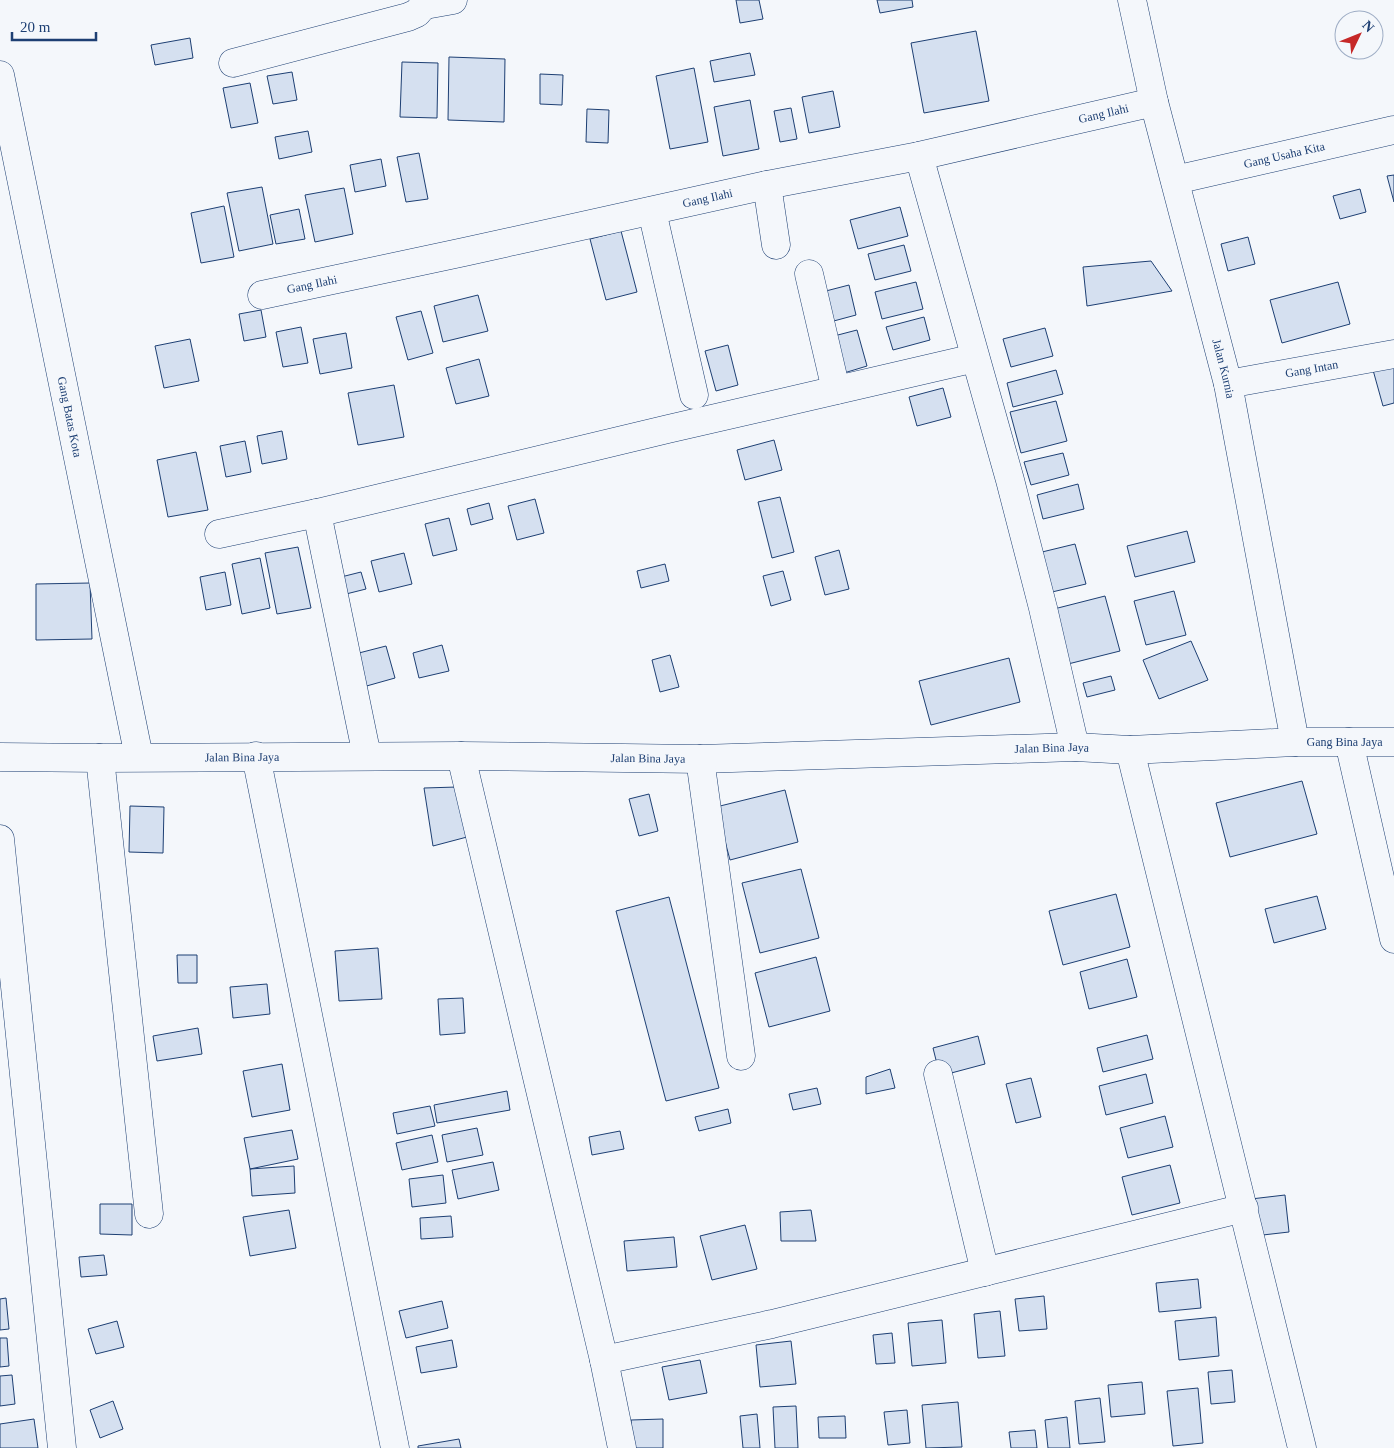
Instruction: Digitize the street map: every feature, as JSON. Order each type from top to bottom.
[{"type":"street","points":[[233,63],[408,17],[417,13],[427,3],[453,0]]},
{"type":"street","name":"Jalan Kurnia","points":[[1132,0],[1154,102],[1228,384],[1295,742]]},
{"type":"street","name":"Gang Batas Kota","points":[[0,75],[139,757]]},
{"type":"street","name":"Gang Ilahi","points":[[262,294],[767,185],[919,156],[1154,102]]},
{"type":"street","name":"Gang Usaha Kita","points":[[1175,180],[1394,130]]},
{"type":"street","points":[[919,156],[1010,480],[1043,608],[1075,747]]},
{"type":"street","points":[[767,185],[776,245]]},
{"type":"street","points":[[652,211],[694,395]]},
{"type":"street","points":[[809,274],[836,390]]},
{"type":"street","name":"Gang Intan","points":[[1228,384],[1394,354]]},
{"type":"street","points":[[219,534],[317,513],[975,358]]},
{"type":"street","points":[[317,513],[367,756]]},
{"type":"street","name":"Jalan Bina Jaya","points":[[0,757],[461,756],[700,759],[1075,747],[1130,750],[1295,742]]},
{"type":"street","name":"Gang Bina Jaya","points":[[1295,742],[1394,742]]},
{"type":"street","points":[[1349,742],[1394,939]]},
{"type":"street","points":[[1130,750],[1302,1448]]},
{"type":"street","points":[[256,756],[395,1448]]},
{"type":"street","points":[[461,756],[604,1360],[622,1448]]},
{"type":"street","points":[[100,758],[149,1214]]},
{"type":"street","points":[[700,759],[741,1056]]},
{"type":"street","points":[[0,839],[62,1448]]},
{"type":"street","points":[[938,1074],[985,1272]]},
{"type":"street","points":[[604,1360],[772,1324],[1244,1208]]},
{"type":"building","points":[[736,0],[759,0],[763,19],[740,23]]},
{"type":"building","points":[[877,0],[912,0],[913,7],[880,13]]},
{"type":"building","points":[[976,31],[989,101],[924,113],[911,43]]},
{"type":"building","points":[[190,38],[193,58],[155,65],[151,45]]},
{"type":"building","points":[[750,53],[755,75],[714,82],[710,61]]},
{"type":"building","points":[[449,57],[505,59],[504,122],[448,120]]},
{"type":"building","points":[[402,62],[438,63],[437,118],[400,117]]},
{"type":"building","points":[[694,68],[708,142],[670,149],[656,76]]},
{"type":"building","points":[[292,72],[297,100],[273,104],[267,76]]},
{"type":"building","points":[[540,74],[563,75],[562,105],[540,104]]},
{"type":"building","points":[[250,83],[258,123],[231,128],[223,88]]},
{"type":"building","points":[[833,91],[840,127],[809,133],[802,97]]},
{"type":"building","points":[[750,100],[759,149],[723,156],[714,107]]},
{"type":"building","points":[[791,108],[797,139],[780,142],[774,111]]},
{"type":"building","points":[[587,109],[609,110],[608,143],[586,142]]},
{"type":"building","points":[[308,131],[312,152],[279,159],[275,137]]},
{"type":"building","points":[[419,153],[428,199],[406,202],[397,157]]},
{"type":"building","points":[[381,159],[386,186],[355,192],[350,165]]},
{"type":"building","points":[[1394,175],[1394,202],[1387,176]]},
{"type":"building","points":[[262,187],[273,244],[239,251],[227,193]]},
{"type":"building","points":[[344,188],[353,234],[315,242],[305,195]]},
{"type":"building","points":[[1360,189],[1366,212],[1340,219],[1333,196]]},
{"type":"building","points":[[224,206],[234,257],[201,263],[191,213]]},
{"type":"building","points":[[900,207],[908,236],[858,249],[850,220]]},
{"type":"building","points":[[299,209],[305,239],[276,244],[270,215]]},
{"type":"building","points":[[621,231],[637,292],[606,300],[590,239]]},
{"type":"building","points":[[1248,237],[1255,264],[1228,271],[1221,244]]},
{"type":"building","points":[[904,245],[911,271],[875,280],[868,254]]},
{"type":"building","points":[[1151,261],[1172,291],[1087,306],[1083,267]]},
{"type":"building","points":[[916,282],[923,309],[882,319],[875,292]]},
{"type":"building","points":[[1338,282],[1350,324],[1282,343],[1270,300]]},
{"type":"building","points":[[849,285],[856,315],[830,322],[822,292]]},
{"type":"building","points":[[478,295],[488,331],[443,342],[434,306]]},
{"type":"building","points":[[261,310],[266,337],[244,341],[239,314]]},
{"type":"building","points":[[421,311],[433,353],[408,360],[396,317]]},
{"type":"building","points":[[924,317],[930,340],[893,350],[886,327]]},
{"type":"building","points":[[301,327],[308,363],[283,367],[276,332]]},
{"type":"building","points":[[1045,328],[1053,356],[1011,367],[1003,339]]},
{"type":"building","points":[[857,330],[867,366],[844,373],[834,336]]},
{"type":"building","points":[[346,333],[352,368],[320,374],[313,339]]},
{"type":"building","points":[[190,339],[199,381],[164,388],[155,346]]},
{"type":"building","points":[[728,345],[738,385],[716,391],[705,351]]},
{"type":"building","points":[[479,359],[489,396],[456,404],[446,368]]},
{"type":"building","points":[[1394,364],[1394,403],[1383,406],[1373,370]]},
{"type":"building","points":[[1056,370],[1063,394],[1013,407],[1007,383]]},
{"type":"building","points":[[394,385],[404,437],[358,445],[348,393]]},
{"type":"building","points":[[943,388],[951,417],[917,426],[909,397]]},
{"type":"building","points":[[1056,401],[1067,441],[1021,453],[1010,412]]},
{"type":"building","points":[[282,431],[287,459],[262,464],[257,436]]},
{"type":"building","points":[[774,440],[782,470],[745,480],[737,450]]},
{"type":"building","points":[[245,441],[251,472],[226,477],[220,446]]},
{"type":"building","points":[[196,452],[208,510],[168,517],[157,460]]},
{"type":"building","points":[[1063,453],[1069,475],[1031,485],[1024,462]]},
{"type":"building","points":[[1078,484],[1084,509],[1043,519],[1037,495]]},
{"type":"building","points":[[780,497],[794,552],[772,558],[758,502]]},
{"type":"building","points":[[535,499],[544,533],[517,540],[508,506]]},
{"type":"building","points":[[489,503],[493,519],[471,525],[467,509]]},
{"type":"building","points":[[449,518],[457,550],[433,556],[425,524]]},
{"type":"building","points":[[1187,531],[1195,562],[1135,577],[1127,546]]},
{"type":"building","points":[[1075,544],[1086,584],[1052,592],[1042,552]]},
{"type":"building","points":[[298,547],[311,608],[277,614],[265,553]]},
{"type":"building","points":[[839,550],[849,589],[825,595],[815,557]]},
{"type":"building","points":[[404,553],[412,584],[379,592],[371,561]]},
{"type":"building","points":[[260,558],[270,608],[242,614],[232,564]]},
{"type":"building","points":[[665,564],[669,581],[641,588],[637,571]]},
{"type":"building","points":[[783,571],[791,600],[771,606],[763,576]]},
{"type":"building","points":[[225,572],[231,605],[206,610],[200,577]]},
{"type":"building","points":[[361,572],[366,589],[346,594],[341,577]]},
{"type":"building","points":[[90,583],[92,639],[36,640],[36,584]]},
{"type":"building","points":[[1174,591],[1186,635],[1146,645],[1134,601]]},
{"type":"building","points":[[1105,596],[1120,651],[1064,665],[1050,610]]},
{"type":"building","points":[[1191,641],[1208,680],[1159,699],[1143,660]]},
{"type":"building","points":[[442,645],[449,671],[419,678],[413,653]]},
{"type":"building","points":[[386,646],[395,678],[363,687],[355,654]]},
{"type":"building","points":[[670,655],[679,687],[660,692],[652,660]]},
{"type":"building","points":[[1009,658],[1020,702],[931,725],[919,681]]},
{"type":"building","points":[[1111,676],[1115,690],[1087,697],[1083,683]]},
{"type":"building","points":[[1302,781],[1317,834],[1230,857],[1216,803]]},
{"type":"building","points":[[457,787],[467,837],[433,846],[424,788]]},
{"type":"building","points":[[785,790],[798,842],[730,860],[716,807]]},
{"type":"building","points":[[649,794],[658,831],[639,836],[629,799]]},
{"type":"building","points":[[130,806],[164,807],[163,853],[129,852]]},
{"type":"building","points":[[801,869],[819,938],[760,953],[742,883]]},
{"type":"building","points":[[1116,894],[1130,947],[1063,965],[1049,911]]},
{"type":"building","points":[[1317,896],[1326,929],[1274,943],[1265,909]]},
{"type":"building","points":[[669,897],[719,1088],[666,1101],[616,911]]},
{"type":"building","points":[[378,948],[382,999],[339,1001],[335,951]]},
{"type":"building","points":[[177,955],[197,955],[197,983],[178,983]]},
{"type":"building","points":[[816,957],[830,1011],[769,1027],[755,973]]},
{"type":"building","points":[[1127,959],[1137,997],[1089,1009],[1080,972]]},
{"type":"building","points":[[267,984],[270,1014],[233,1018],[230,987]]},
{"type":"building","points":[[463,998],[465,1033],[440,1035],[438,999]]},
{"type":"building","points":[[198,1028],[202,1054],[157,1061],[153,1036]]},
{"type":"building","points":[[1147,1035],[1153,1059],[1103,1072],[1097,1048]]},
{"type":"building","points":[[978,1036],[985,1064],[940,1076],[933,1048]]},
{"type":"building","points":[[282,1064],[290,1110],[252,1117],[243,1071]]},
{"type":"building","points":[[890,1069],[895,1088],[866,1094],[866,1077]]},
{"type":"building","points":[[1146,1074],[1153,1103],[1106,1115],[1099,1086]]},
{"type":"building","points":[[1031,1078],[1041,1117],[1016,1123],[1006,1084]]},
{"type":"building","points":[[817,1088],[821,1104],[793,1110],[789,1094]]},
{"type":"building","points":[[507,1091],[510,1110],[437,1123],[434,1105]]},
{"type":"building","points":[[430,1106],[435,1126],[397,1134],[393,1113]]},
{"type":"building","points":[[728,1109],[731,1123],[699,1131],[695,1117]]},
{"type":"building","points":[[1165,1116],[1173,1147],[1128,1158],[1120,1128]]},
{"type":"building","points":[[477,1128],[483,1155],[447,1162],[442,1135]]},
{"type":"building","points":[[292,1130],[298,1159],[250,1169],[244,1138]]},
{"type":"building","points":[[620,1131],[624,1149],[592,1155],[589,1137]]},
{"type":"building","points":[[432,1135],[438,1162],[402,1170],[396,1143]]},
{"type":"building","points":[[493,1162],[499,1190],[458,1199],[452,1170]]},
{"type":"building","points":[[1170,1165],[1180,1203],[1132,1215],[1122,1177]]},
{"type":"building","points":[[294,1166],[295,1193],[252,1196],[250,1169]]},
{"type":"building","points":[[443,1175],[446,1203],[412,1207],[409,1179]]},
{"type":"building","points":[[1285,1195],[1289,1232],[1254,1236],[1251,1199]]},
{"type":"building","points":[[100,1204],[132,1204],[132,1235],[100,1234]]},
{"type":"building","points":[[289,1210],[296,1248],[250,1256],[243,1217]]},
{"type":"building","points":[[811,1210],[816,1241],[781,1241],[780,1212]]},
{"type":"building","points":[[451,1216],[453,1237],[421,1239],[420,1218]]},
{"type":"building","points":[[745,1225],[757,1269],[712,1280],[700,1236]]},
{"type":"building","points":[[674,1237],[677,1267],[627,1271],[624,1241]]},
{"type":"building","points":[[104,1255],[107,1275],[81,1277],[79,1257]]},
{"type":"building","points":[[1198,1279],[1201,1308],[1159,1312],[1156,1283]]},
{"type":"building","points":[[1044,1296],[1047,1329],[1019,1331],[1015,1299]]},
{"type":"building","points":[[6,1298],[9,1329],[0,1330],[0,1299]]},
{"type":"building","points":[[442,1301],[448,1328],[406,1338],[399,1311]]},
{"type":"building","points":[[1000,1311],[1005,1356],[978,1358],[974,1314]]},
{"type":"building","points":[[1216,1317],[1219,1356],[1179,1360],[1175,1321]]},
{"type":"building","points":[[942,1320],[946,1363],[912,1366],[908,1323]]},
{"type":"building","points":[[117,1321],[124,1347],[96,1354],[88,1329]]},
{"type":"building","points":[[892,1333],[895,1363],[876,1364],[873,1335]]},
{"type":"building","points":[[0,1338],[7,1338],[9,1366],[0,1367]]},
{"type":"building","points":[[452,1340],[457,1367],[421,1373],[416,1347]]},
{"type":"building","points":[[791,1341],[796,1384],[760,1387],[756,1345]]},
{"type":"building","points":[[700,1360],[707,1393],[669,1400],[662,1367]]},
{"type":"building","points":[[1232,1370],[1235,1402],[1211,1404],[1208,1372]]},
{"type":"building","points":[[12,1375],[15,1404],[0,1406],[0,1376]]},
{"type":"building","points":[[1142,1382],[1145,1414],[1111,1417],[1108,1385]]},
{"type":"building","points":[[1198,1388],[1203,1443],[1173,1446],[1167,1391]]},
{"type":"building","points":[[1100,1398],[1105,1442],[1079,1444],[1075,1401]]},
{"type":"building","points":[[113,1401],[123,1429],[100,1438],[90,1410]]},
{"type":"building","points":[[958,1402],[962,1447],[926,1448],[922,1405]]},
{"type":"building","points":[[796,1406],[798,1448],[775,1448],[773,1407]]},
{"type":"building","points":[[907,1410],[910,1443],[888,1445],[884,1412]]},
{"type":"building","points":[[757,1414],[760,1448],[743,1448],[740,1416]]},
{"type":"building","points":[[845,1416],[846,1438],[819,1438],[818,1417]]},
{"type":"building","points":[[1067,1417],[1070,1448],[1048,1448],[1045,1420]]},
{"type":"building","points":[[34,1419],[38,1448],[0,1448],[0,1424]]},
{"type":"building","points":[[663,1419],[663,1448],[632,1448],[631,1420]]},
{"type":"building","points":[[1035,1430],[1037,1448],[1011,1448],[1009,1432]]},
{"type":"building","points":[[459,1439],[461,1448],[418,1448],[418,1446]]}]
